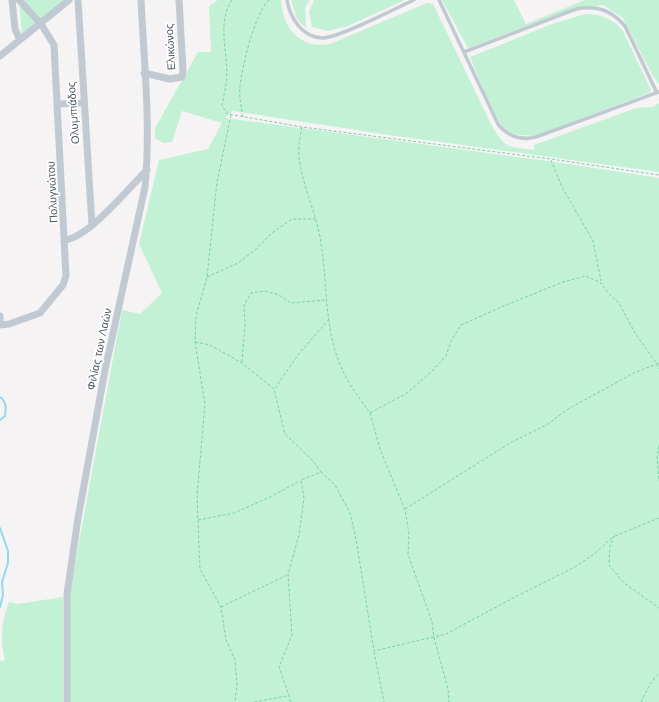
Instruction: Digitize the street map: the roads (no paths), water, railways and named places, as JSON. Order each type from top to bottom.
[{"type":"street","points":[[12,0],[15,29],[20,40]]},
{"type":"street","name":"Πολυγνώτου","points":[[0,325],[9,324],[40,313],[63,285],[66,276],[54,45],[42,24],[19,0]]},
{"type":"street","points":[[0,56],[42,24],[69,0]]},
{"type":"street","name":"Ολυμπιάδος","points":[[78,0],[92,225]]},
{"type":"street","name":"Φιλίας των Λαών","points":[[67,702],[67,594],[78,518],[105,370],[145,187],[147,170],[148,116],[144,73],[141,0]]},
{"type":"street","name":"Ελικώνος","points":[[144,73],[170,79],[182,77],[183,71],[179,0]]},
{"type":"street","points":[[58,104],[84,103]]},
{"type":"street","points":[[65,240],[76,238],[92,225],[147,170]]},
{"type":"street","points":[[0,316],[0,325]]},
{"type":"lane","points":[[288,0],[291,16],[300,28],[311,35],[323,38],[340,33],[414,0]]},
{"type":"lane","points":[[439,0],[498,124],[508,134],[522,139],[536,137],[658,92],[625,26],[618,18],[602,9],[589,7],[576,9],[464,52]]},
{"type":"waterway","points":[[0,397],[4,401],[6,408],[5,416],[0,420]]},
{"type":"waterway","points":[[0,528],[8,551],[8,563],[2,582],[3,595],[0,607]]}]
